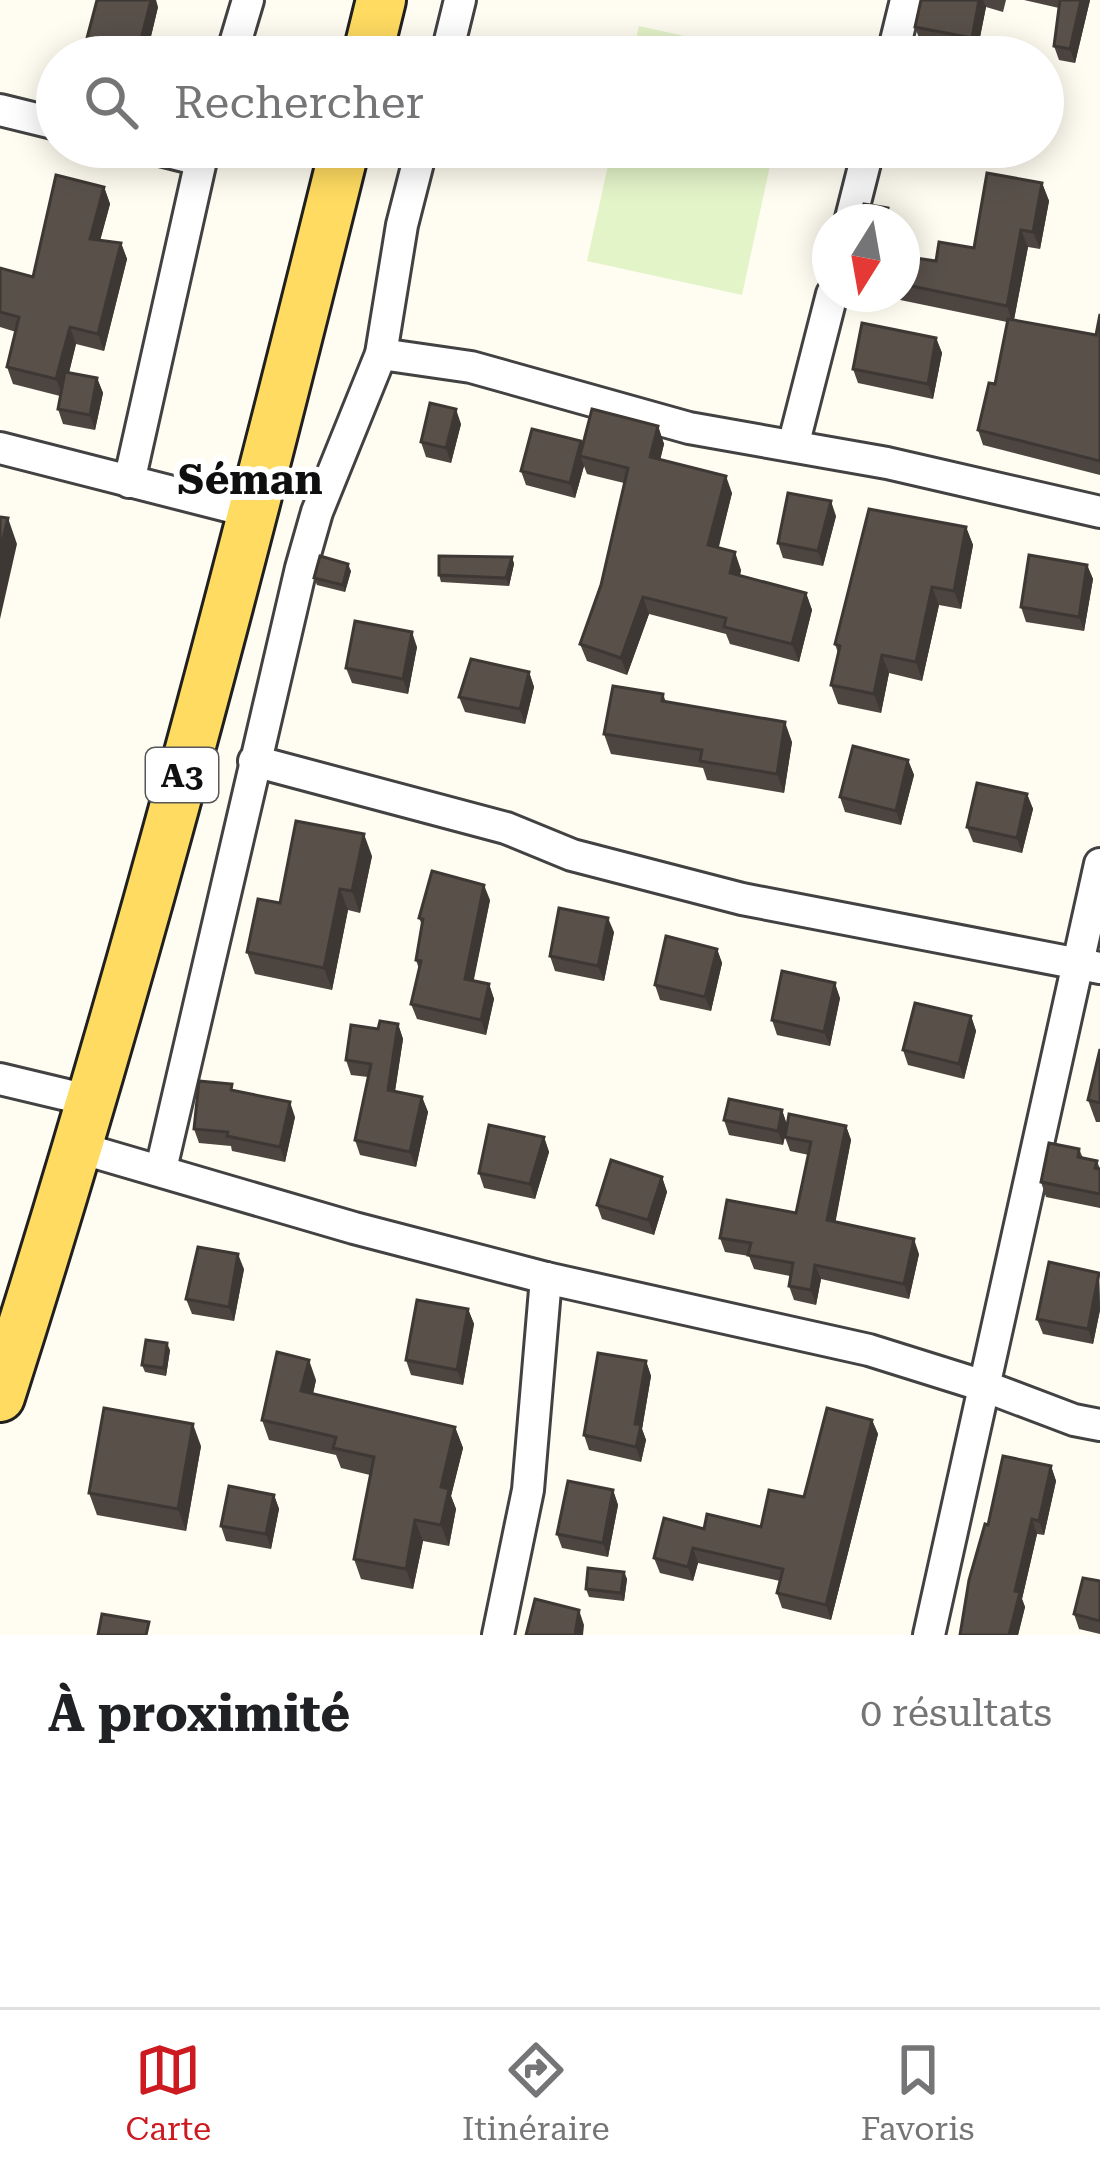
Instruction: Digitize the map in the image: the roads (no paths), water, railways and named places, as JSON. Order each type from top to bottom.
[{"type":"main road","points":[[372,36],[381,0]]},
{"type":"main road","name":"A3","points":[[0,1396],[80,1148],[254,514],[340,168]]},
{"type":"street","points":[[237,36],[248,0]]},
{"type":"street","points":[[451,36],[460,0]]},
{"type":"street","points":[[898,36],[907,0]]},
{"type":"street","points":[[0,110],[36,119]]},
{"type":"street","points":[[129,482],[199,168]]},
{"type":"street","points":[[160,1169],[317,512],[381,354],[402,225],[417,168]]},
{"type":"street","points":[[855,204],[864,168]]},
{"type":"street","points":[[793,446],[827,312]]},
{"type":"street","points":[[381,354],[471,367],[689,428],[1002,488],[1100,512]]},
{"type":"street","points":[[0,448],[254,514]]},
{"type":"street","points":[[254,761],[506,828],[572,856],[742,899],[1088,966]]},
{"type":"street","points":[[928,1635],[1088,966],[1100,864]]},
{"type":"street","points":[[0,1078],[92,1101]]},
{"type":"street","points":[[80,1148],[354,1228],[869,1350],[1100,1425]]},
{"type":"street","points":[[498,1635],[528,1490],[546,1277]]},
{"type":"district","name":"Séman","points":[[250,479]]}]
